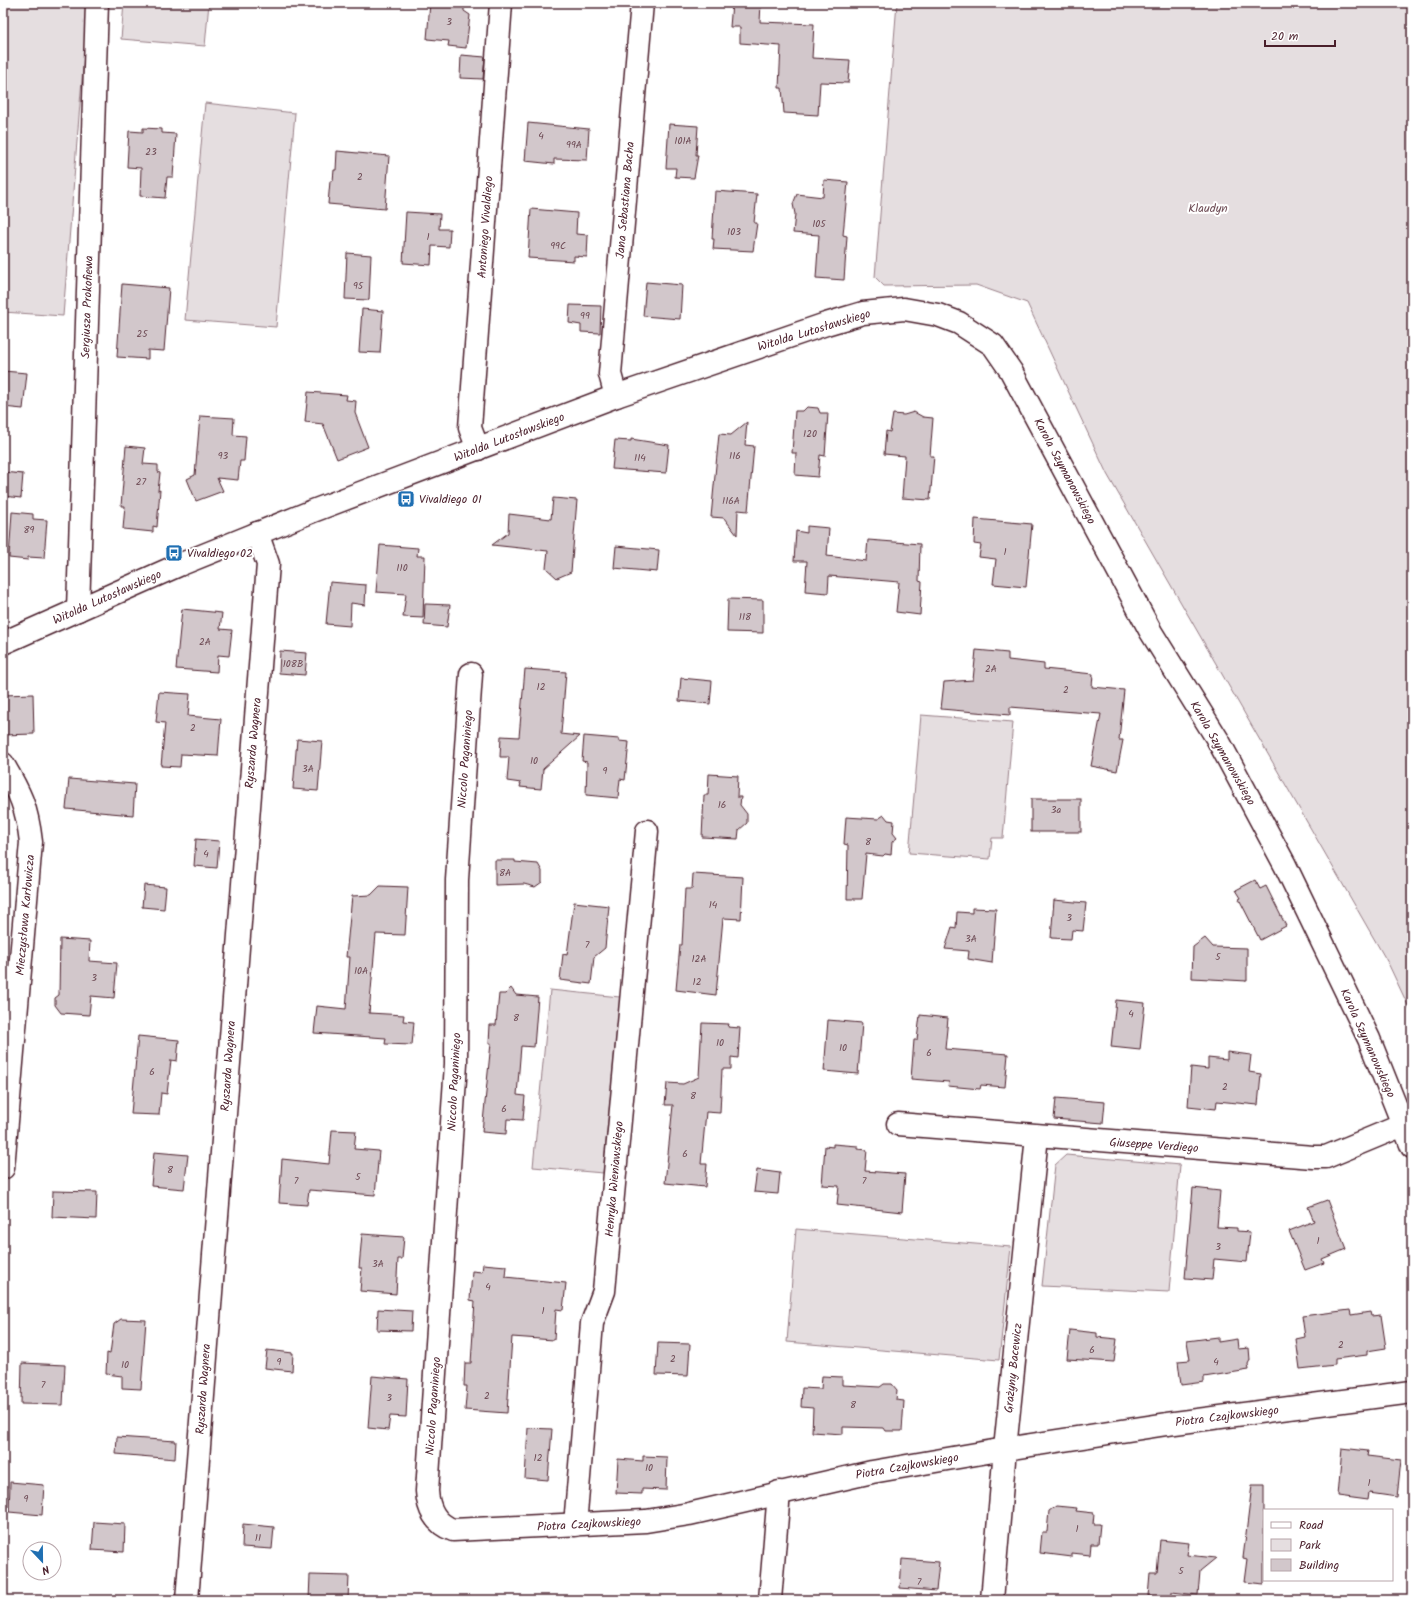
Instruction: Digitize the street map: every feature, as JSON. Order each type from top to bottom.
[{"type":"street","name":"Sergiusza Prokofiewa","points":[[78,610],[97,3]]},
{"type":"street","name":"Antoniego Vivaldiego","points":[[478,449],[470,428],[501,3]]},
{"type":"street","name":"Jana Sebastiana Bacha","points":[[616,396],[610,374],[642,3]]},
{"type":"street","name":"Witolda Lutosławskiego","points":[[3,643],[257,533],[616,396],[826,324],[863,313],[888,309],[916,310],[938,315],[959,323],[993,345],[1011,371]]},
{"type":"street","name":"Karola Szymanowskiego","points":[[1011,371],[1148,626],[1218,740],[1284,865],[1369,1039],[1412,1146]]},
{"type":"street","name":"Ryszarda Wagnera","points":[[187,1600],[268,564],[257,533]]},
{"type":"street","name":"Niccolo Paganiniego","points":[[427,1490],[456,1064],[457,880],[471,674]]},
{"type":"street","name":"Mieczysława Karłowicza","points":[[3,764],[21,796],[29,821],[31,842],[3,1168]]},
{"type":"street","name":"Henryka Wieniawskiego","points":[[575,1525],[592,1323],[604,1291],[647,831]]},
{"type":"street","name":"Giuseppe Verdiego","points":[[898,1124],[1313,1157],[1326,1156],[1403,1125]]},
{"type":"street","name":"Grażyny Bacewicz","points":[[992,1600],[1005,1449],[1037,1136]]},
{"type":"street","name":"Piotra Czajkowskiego","points":[[427,1490],[428,1501],[433,1514],[444,1527],[453,1530],[646,1521],[689,1514],[779,1492],[872,1472],[1005,1449],[1167,1424],[1412,1392]]},
{"type":"street","points":[[770,1600],[779,1492]]},
{"type":"green space","points":[[3,3],[88,4],[63,316],[3,312]]},
{"type":"green space","points":[[124,3],[209,3],[205,46],[121,39]]},
{"type":"green space","name":"Klaudyn","points":[[897,3],[1412,3],[1412,1014],[1388,963],[1107,474],[1027,303],[976,285],[884,286],[875,277]]},
{"type":"green space","points":[[205,103],[295,113],[276,327],[185,320]]},
{"type":"green space","points":[[921,715],[1013,722],[1003,838],[992,838],[990,859],[909,853]]},
{"type":"green space","points":[[550,990],[620,997],[603,1173],[533,1167]]},
{"type":"green space","points":[[1066,1155],[1180,1165],[1169,1292],[1042,1286],[1055,1165]]},
{"type":"green space","points":[[796,1229],[1011,1247],[999,1360],[787,1342]]},
{"type":"building","points":[[430,3],[464,3],[464,11],[470,15],[466,48],[448,46],[449,41],[427,39]]},
{"type":"building","points":[[732,3],[761,3],[760,22],[814,24],[812,58],[850,60],[848,83],[820,82],[818,115],[784,113],[782,88],[779,88],[781,46],[740,43],[740,27],[730,27]]},
{"type":"building","points":[[461,55],[485,57],[483,79],[460,78]]},
{"type":"building","points":[[528,123],[589,129],[587,160],[554,159],[554,164],[525,161]]},
{"type":"building","points":[[669,124],[698,126],[696,155],[698,155],[694,178],[675,177],[676,168],[666,168]]},
{"type":"building","points":[[143,128],[162,129],[162,133],[176,134],[173,177],[167,177],[165,198],[140,196],[141,168],[127,167],[129,131],[143,132]]},
{"type":"building","points":[[337,151],[389,156],[385,209],[328,204],[330,181],[333,181],[334,170],[336,170]]},
{"type":"building","points":[[824,180],[848,182],[843,235],[847,236],[844,280],[816,278],[819,235],[793,233],[795,214],[793,204],[797,194],[823,197]]},
{"type":"building","points":[[715,191],[757,194],[754,223],[757,223],[753,251],[713,249],[714,239],[712,239]]},
{"type":"building","points":[[531,209],[577,213],[576,234],[588,235],[587,257],[574,256],[574,261],[528,258]]},
{"type":"building","points":[[406,212],[440,214],[439,229],[450,229],[449,247],[432,246],[431,265],[403,263]]},
{"type":"building","points":[[347,253],[371,255],[369,300],[345,299]]},
{"type":"building","points":[[646,282],[682,285],[680,319],[643,316]]},
{"type":"building","points":[[122,284],[169,288],[164,351],[148,350],[148,359],[117,357]]},
{"type":"building","points":[[570,305],[601,306],[600,333],[581,332],[581,325],[569,323]]},
{"type":"building","points":[[362,309],[383,311],[380,353],[359,352]]},
{"type":"building","points":[[3,371],[27,373],[23,409],[3,407]]},
{"type":"building","points":[[308,392],[347,395],[346,400],[356,401],[355,413],[368,447],[337,459],[323,424],[305,422]]},
{"type":"building","points":[[807,407],[818,408],[820,413],[828,413],[825,456],[820,455],[818,477],[795,475],[796,453],[792,453],[795,411],[803,411]]},
{"type":"building","points":[[914,412],[923,417],[933,418],[930,456],[934,456],[930,500],[902,498],[905,456],[884,454],[886,431],[890,432],[893,414],[904,415]]},
{"type":"building","points":[[200,416],[234,418],[233,435],[246,436],[244,461],[240,461],[238,480],[217,478],[223,491],[196,501],[187,479],[195,475]]},
{"type":"building","points":[[747,422],[745,445],[754,446],[748,511],[738,510],[737,535],[724,518],[711,517],[719,434],[731,435]]},
{"type":"building","points":[[631,439],[669,445],[666,473],[612,469],[615,440],[631,441]]},
{"type":"building","points":[[126,446],[145,448],[143,464],[158,465],[158,472],[160,473],[158,491],[160,490],[157,527],[153,526],[153,532],[123,529],[125,506],[121,506]]},
{"type":"building","points":[[3,472],[23,474],[21,498],[3,496]]},
{"type":"building","points":[[553,498],[577,500],[571,572],[557,578],[546,568],[548,551],[492,545],[508,533],[509,514],[551,519]]},
{"type":"building","points":[[12,512],[33,514],[33,519],[47,520],[44,558],[28,557],[28,560],[9,558]]},
{"type":"building","points":[[975,519],[1032,524],[1026,587],[993,584],[996,559],[979,557],[981,545],[974,544]]},
{"type":"building","points":[[807,526],[829,528],[827,556],[866,561],[868,540],[920,544],[919,581],[922,582],[920,615],[896,612],[899,582],[829,576],[828,593],[805,591],[807,561],[794,561],[796,531],[807,533]]},
{"type":"building","points":[[380,545],[418,548],[417,556],[425,556],[423,618],[403,617],[406,594],[376,592]]},
{"type":"building","points":[[616,546],[659,550],[657,572],[614,568]]},
{"type":"building","points":[[330,582],[366,585],[365,605],[351,603],[350,626],[326,624]]},
{"type":"building","points":[[728,599],[763,600],[763,633],[727,632]]},
{"type":"building","points":[[425,604],[450,605],[447,627],[424,625]]},
{"type":"building","points":[[182,609],[222,613],[220,629],[232,630],[229,656],[218,655],[217,672],[176,669]]},
{"type":"building","points":[[976,650],[1008,653],[1008,660],[1044,664],[1044,669],[1093,674],[1092,687],[1124,690],[1119,740],[1123,740],[1117,771],[1091,766],[1101,714],[1010,707],[1010,715],[941,709],[944,682],[973,680]]},
{"type":"building","points":[[280,651],[307,653],[305,675],[279,673]]},
{"type":"building","points":[[525,669],[566,672],[561,734],[580,736],[543,769],[541,789],[520,787],[521,783],[507,781],[509,757],[500,757],[501,736],[519,737]]},
{"type":"building","points":[[681,678],[712,681],[710,704],[679,701]]},
{"type":"building","points":[[159,692],[190,694],[188,716],[221,719],[218,756],[181,754],[180,767],[161,766],[165,723],[156,722]]},
{"type":"building","points":[[33,694],[34,734],[3,735],[3,695]]},
{"type":"building","points":[[584,736],[619,739],[619,741],[629,742],[625,780],[620,779],[618,798],[586,795],[587,762],[582,761]]},
{"type":"building","points":[[297,739],[322,741],[318,791],[293,789]]},
{"type":"building","points":[[709,774],[738,776],[737,797],[741,797],[740,805],[747,814],[747,823],[739,830],[738,839],[702,837],[704,795],[708,795]]},
{"type":"building","points":[[69,779],[135,784],[133,815],[66,809]]},
{"type":"building","points":[[1031,799],[1081,799],[1081,832],[1031,832]]},
{"type":"building","points":[[884,815],[888,820],[894,821],[893,833],[897,838],[892,842],[891,855],[885,854],[883,856],[866,854],[862,899],[847,899],[848,845],[844,844],[846,817],[878,819]]},
{"type":"building","points":[[196,839],[219,841],[217,868],[194,866]]},
{"type":"building","points":[[495,860],[515,860],[515,862],[538,864],[542,871],[542,882],[535,887],[524,884],[495,885]]},
{"type":"building","points":[[693,874],[743,877],[741,919],[723,918],[716,995],[676,990],[680,945],[682,945],[685,889],[692,889]]},
{"type":"building","points":[[1255,880],[1260,889],[1266,886],[1286,926],[1260,940],[1236,890]]},
{"type":"building","points":[[144,885],[166,887],[164,909],[142,907]]},
{"type":"building","points":[[380,886],[408,887],[405,935],[376,934],[369,1013],[404,1015],[403,1021],[414,1022],[412,1045],[385,1044],[386,1038],[314,1033],[317,1006],[346,1009],[350,957],[346,957],[352,896],[371,895]]},
{"type":"building","points":[[1054,900],[1086,903],[1083,931],[1072,930],[1071,939],[1051,938]]},
{"type":"building","points":[[574,902],[609,906],[605,948],[594,957],[591,984],[560,980],[563,954],[567,955]]},
{"type":"building","points":[[972,908],[996,909],[992,963],[968,959],[969,951],[945,949],[952,927],[956,928],[957,912],[972,913]]},
{"type":"building","points":[[1205,938],[1213,947],[1247,948],[1247,981],[1192,978],[1193,947]]},
{"type":"building","points":[[60,939],[90,941],[89,961],[117,963],[114,998],[91,996],[89,1015],[61,1013],[55,1005],[55,998],[59,995]]},
{"type":"building","points":[[511,988],[516,995],[538,997],[534,1047],[521,1046],[517,1095],[525,1096],[523,1120],[507,1119],[506,1134],[482,1132],[491,1043],[489,1043],[490,1025],[496,1025],[499,994],[505,994]]},
{"type":"building","points":[[1116,1000],[1145,1003],[1140,1050],[1111,1047]]},
{"type":"building","points":[[920,1015],[948,1018],[945,1049],[1008,1054],[1005,1087],[981,1085],[980,1089],[948,1086],[949,1082],[911,1079],[914,1040],[917,1040]]},
{"type":"building","points":[[828,1020],[862,1023],[858,1074],[824,1071]]},
{"type":"building","points":[[702,1023],[729,1024],[728,1027],[740,1028],[738,1058],[731,1057],[731,1069],[722,1069],[720,1113],[706,1112],[701,1164],[707,1164],[705,1187],[665,1183],[673,1105],[665,1105],[667,1083],[683,1084],[699,1077]]},
{"type":"building","points":[[138,1036],[179,1040],[177,1061],[171,1060],[167,1094],[161,1093],[159,1115],[131,1114]]},
{"type":"building","points":[[1227,1052],[1251,1055],[1249,1072],[1261,1074],[1258,1105],[1217,1101],[1216,1109],[1188,1106],[1191,1067],[1208,1069],[1208,1058],[1227,1060]]},
{"type":"building","points":[[1056,1098],[1105,1102],[1103,1123],[1054,1119]]},
{"type":"building","points":[[332,1130],[356,1131],[354,1149],[379,1151],[375,1195],[309,1190],[307,1205],[279,1203],[282,1159],[329,1164]]},
{"type":"building","points":[[833,1144],[858,1146],[858,1149],[867,1150],[865,1171],[905,1174],[902,1212],[837,1205],[839,1186],[822,1185],[825,1146],[833,1147]]},
{"type":"building","points":[[154,1152],[188,1155],[184,1189],[151,1186]]},
{"type":"building","points":[[757,1170],[780,1173],[778,1194],[754,1192]]},
{"type":"building","points":[[1193,1188],[1220,1191],[1217,1227],[1237,1228],[1237,1231],[1250,1232],[1247,1262],[1214,1259],[1212,1280],[1185,1278]]},
{"type":"building","points":[[53,1191],[97,1192],[96,1219],[52,1217]]},
{"type":"building","points":[[1327,1200],[1346,1249],[1322,1259],[1324,1263],[1305,1270],[1289,1231],[1314,1221],[1308,1207]]},
{"type":"building","points":[[362,1234],[404,1237],[402,1259],[398,1259],[396,1294],[360,1291],[362,1268],[359,1268]]},
{"type":"building","points":[[483,1264],[506,1266],[505,1277],[566,1283],[563,1310],[556,1309],[554,1340],[512,1337],[507,1413],[465,1410],[467,1386],[464,1386],[465,1363],[471,1363],[475,1301],[470,1300],[472,1271],[482,1272]]},
{"type":"building","points":[[378,1309],[412,1311],[411,1331],[377,1330]]},
{"type":"building","points":[[1350,1310],[1351,1315],[1370,1312],[1371,1316],[1381,1315],[1386,1348],[1367,1351],[1367,1355],[1335,1359],[1335,1365],[1300,1369],[1296,1339],[1305,1337],[1302,1316]]},
{"type":"building","points":[[121,1319],[146,1320],[141,1389],[122,1388],[122,1376],[106,1374],[107,1353],[110,1354],[114,1324]]},
{"type":"building","points":[[1070,1330],[1097,1333],[1097,1337],[1117,1339],[1114,1362],[1067,1359]]},
{"type":"building","points":[[1218,1337],[1218,1342],[1237,1339],[1238,1349],[1249,1348],[1249,1370],[1204,1377],[1204,1382],[1181,1385],[1178,1361],[1190,1360],[1187,1341]]},
{"type":"building","points":[[658,1343],[690,1344],[688,1376],[656,1375]]},
{"type":"building","points":[[267,1350],[293,1353],[292,1371],[265,1368]]},
{"type":"building","points":[[22,1363],[65,1365],[63,1405],[21,1404]]},
{"type":"building","points":[[372,1376],[408,1379],[406,1417],[390,1416],[388,1430],[368,1428]]},
{"type":"building","points":[[822,1376],[842,1377],[842,1385],[880,1387],[884,1384],[892,1384],[897,1390],[896,1400],[904,1401],[902,1431],[886,1431],[884,1428],[843,1427],[843,1434],[812,1432],[813,1408],[801,1407],[802,1388],[821,1389]]},
{"type":"building","points":[[528,1428],[552,1429],[548,1480],[525,1478]]},
{"type":"building","points":[[117,1437],[176,1441],[175,1459],[116,1454]]},
{"type":"building","points":[[1342,1448],[1368,1451],[1367,1456],[1401,1460],[1397,1497],[1369,1493],[1368,1500],[1338,1496]]},
{"type":"building","points":[[643,1456],[667,1457],[666,1490],[642,1489],[642,1494],[616,1493],[618,1459],[643,1461]]},
{"type":"building","points":[[10,1482],[44,1485],[42,1515],[9,1512]]},
{"type":"building","points":[[1252,1485],[1264,1485],[1264,1584],[1244,1582],[1247,1559],[1243,1558]]},
{"type":"building","points":[[1056,1506],[1077,1508],[1076,1511],[1094,1513],[1093,1524],[1100,1524],[1098,1544],[1091,1544],[1090,1555],[1072,1553],[1072,1557],[1040,1553],[1042,1532],[1047,1532],[1049,1511]]},
{"type":"building","points":[[94,1522],[125,1524],[124,1552],[92,1550]]},
{"type":"building","points":[[243,1524],[274,1527],[272,1549],[242,1547]]},
{"type":"building","points":[[1160,1540],[1189,1543],[1187,1555],[1216,1558],[1200,1571],[1198,1595],[1172,1592],[1172,1599],[1148,1596],[1150,1573],[1157,1573]]},
{"type":"building","points":[[902,1559],[939,1562],[936,1591],[900,1588]]},
{"type":"building","points":[[310,1575],[349,1576],[348,1600],[309,1600]]},
{"type":"place","name":"Vivaldiego 01","points":[[406,499]]},
{"type":"place","name":"Vivaldiego 02","points":[[174,553]]}]
